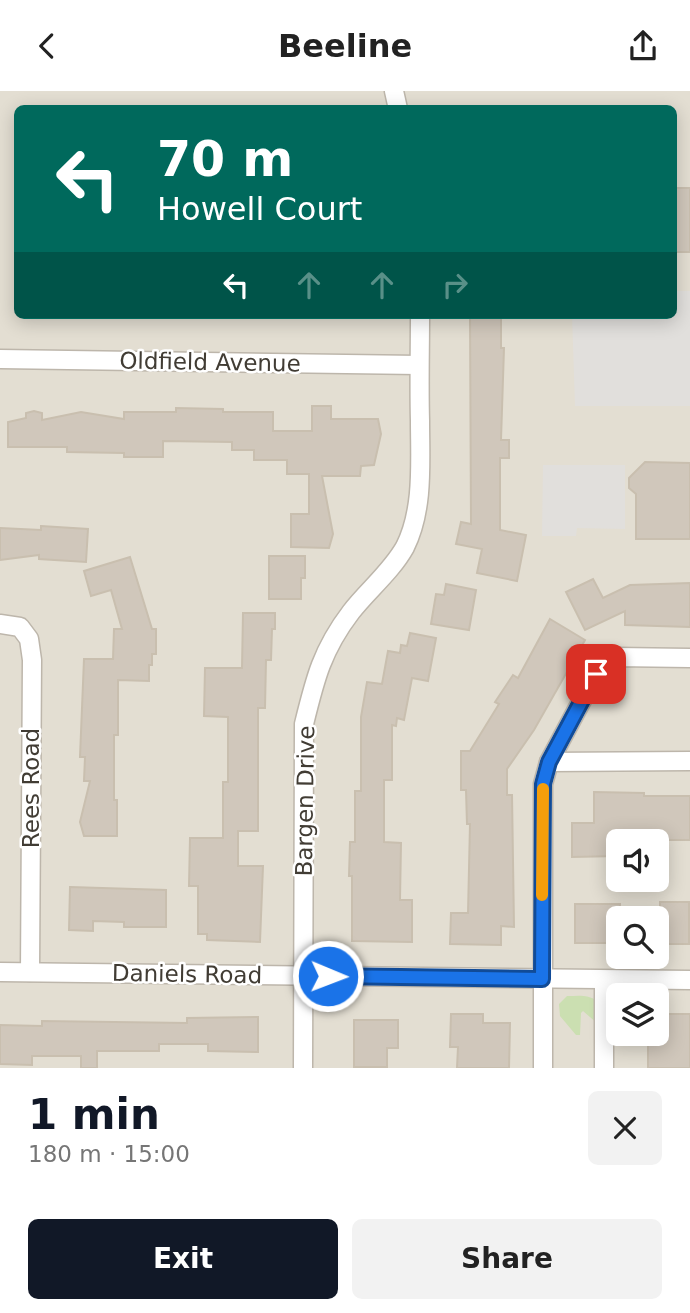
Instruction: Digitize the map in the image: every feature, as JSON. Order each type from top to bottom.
[{"type":"street","name":"Bargen Drive","points":[[303,1068],[304,724],[314,683],[329,643],[352,610],[383,578],[405,547],[417,515],[420,471],[420,319]]},
{"type":"street","name":"Oldfield Avenue","points":[[0,359],[419,365]]},
{"type":"street","name":"Rees Road","points":[[0,624],[20,627],[29,639],[32,660],[30,972]]},
{"type":"street","points":[[543,1068],[543,784],[549,762],[596,674],[616,657],[690,658]]},
{"type":"street","points":[[549,762],[690,761]]},
{"type":"street","name":"Daniels Road","points":[[0,972],[690,980]]},
{"type":"street","points":[[604,980],[604,1068]]},
{"type":"shaded area","points":[[0,91],[690,91],[690,1068],[0,1068]]},
{"type":"shaded area","points":[[677,291],[690,291],[690,406],[575,406],[572,319],[677,319]]},
{"type":"shaded area","points":[[543,465],[625,465],[625,529],[577,528],[576,536],[542,536]]},
{"type":"green space","points":[[567,996],[586,996],[597,1001],[598,1024],[583,1011],[580,1035],[576,1035],[560,1016],[559,1004]]},
{"type":"building","points":[[677,188],[690,188],[690,252],[677,252]]},
{"type":"building","points":[[470,319],[501,319],[501,348],[504,348],[501,440],[509,440],[509,458],[500,458],[500,530],[526,535],[517,581],[477,573],[482,549],[456,544],[461,522],[471,524]]},
{"type":"building","points":[[312,406],[331,406],[331,419],[378,419],[381,434],[374,465],[361,466],[360,476],[322,476],[333,534],[329,548],[291,547],[291,514],[309,514],[309,474],[287,474],[287,460],[254,460],[254,450],[232,450],[232,442],[163,441],[163,457],[67,452],[67,447],[8,447],[8,422],[26,418],[26,413],[34,411],[42,413],[42,420],[81,412],[124,419],[124,412],[176,412],[176,408],[273,412],[273,431],[312,431]]},
{"type":"building","points":[[645,462],[690,463],[690,539],[636,539],[636,494],[629,488],[629,478]]},
{"type":"building","points":[[41,526],[88,529],[86,562],[39,559],[39,555],[0,560],[0,528],[41,530]]},
{"type":"building","points":[[269,556],[305,556],[301,599],[269,599]]},
{"type":"building","points":[[130,557],[152,629],[156,629],[156,654],[152,654],[152,665],[149,665],[149,681],[118,680],[118,735],[114,735],[117,836],[84,836],[80,822],[90,781],[84,781],[85,757],[80,757],[84,659],[113,659],[114,629],[122,629],[111,590],[91,596],[84,571]]},
{"type":"building","points":[[593,579],[603,598],[630,585],[690,583],[690,627],[625,625],[625,611],[585,630],[566,592]]},
{"type":"building","points":[[446,584],[476,590],[469,630],[431,624],[436,594],[444,595]]},
{"type":"building","points":[[243,613],[275,613],[271,660],[266,660],[265,708],[258,708],[258,831],[238,831],[238,866],[263,866],[260,942],[207,940],[207,934],[198,934],[198,886],[189,886],[190,838],[223,838],[223,782],[228,782],[228,717],[204,716],[205,668],[242,668]]},
{"type":"building","points":[[550,619],[585,640],[534,730],[507,769],[507,795],[512,795],[514,927],[501,926],[501,945],[450,944],[451,913],[468,913],[470,824],[467,824],[466,790],[461,790],[461,751],[470,751],[499,704],[495,702],[513,675],[518,678]]},
{"type":"building","points":[[410,633],[436,638],[428,681],[412,678],[404,720],[397,718],[396,726],[392,725],[392,780],[384,780],[384,842],[401,843],[400,900],[412,900],[412,942],[352,941],[350,842],[355,842],[355,791],[361,791],[361,717],[367,682],[382,684],[388,651],[400,653],[401,645],[407,646]]},
{"type":"building","points":[[594,792],[690,796],[690,840],[669,840],[669,829],[606,829],[606,856],[572,857],[572,823],[594,823]]},
{"type":"building","points":[[70,887],[166,890],[166,927],[124,927],[124,922],[93,921],[93,931],[69,930]]},
{"type":"building","points":[[660,902],[689,902],[689,944],[669,944],[669,906],[660,906]]},
{"type":"building","points":[[575,904],[620,904],[606,906],[606,943],[575,943]]},
{"type":"building","points":[[451,1014],[483,1014],[483,1023],[510,1023],[509,1068],[457,1068],[458,1047],[450,1047]]},
{"type":"building","points":[[669,1014],[690,1014],[690,1068],[648,1068],[648,1046],[669,1046]]},
{"type":"building","points":[[258,1017],[258,1052],[208,1051],[208,1044],[159,1044],[159,1051],[97,1051],[97,1068],[81,1068],[81,1056],[32,1056],[32,1065],[0,1064],[0,1025],[42,1026],[42,1021],[187,1023],[187,1018]]},
{"type":"building","points":[[354,1020],[398,1020],[398,1048],[387,1048],[387,1067],[354,1067]]},
{"type":"slow traffic","points":[[542,895],[543,789]]},
{"type":"route","points":[[328,976],[542,979],[543,784],[549,762],[596,674]]}]
